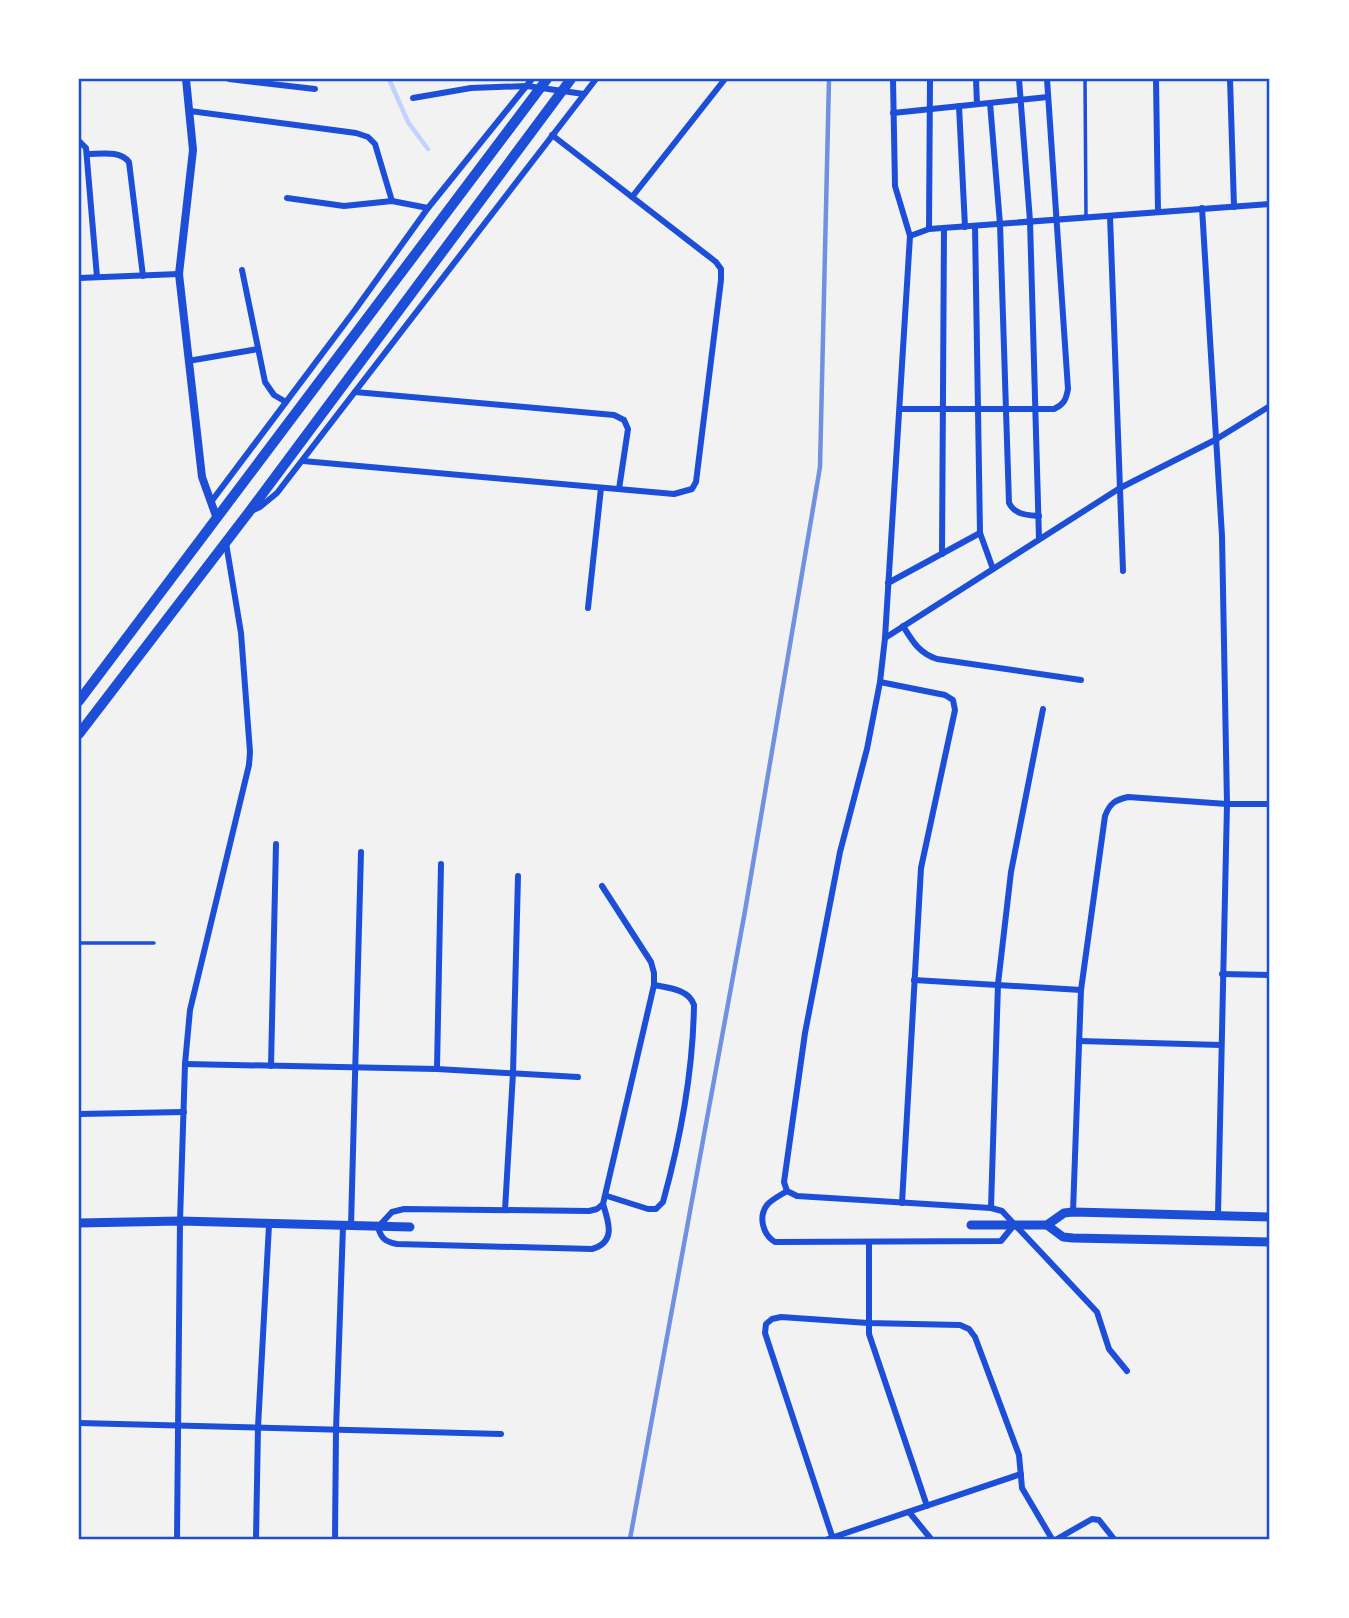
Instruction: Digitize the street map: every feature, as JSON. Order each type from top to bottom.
[{"type":"main road","points":[[79,701],[547,79]]},
{"type":"main road","points":[[79,734],[249,512],[571,79]]},
{"type":"main road","points":[[971,1225],[1047,1225],[1064,1213],[1073,1212],[1270,1217]]},
{"type":"main road","points":[[79,1223],[180,1221],[410,1227]]},
{"type":"main road","points":[[1047,1225],[1063,1237],[1073,1238],[1270,1242]]},
{"type":"street","points":[[186,79],[193,150],[179,274],[202,477],[216,516]]},
{"type":"street","points":[[229,79],[315,89]]},
{"type":"street","points":[[211,502],[428,208],[532,79]]},
{"type":"street","points":[[249,512],[270,500],[303,461],[596,79]]},
{"type":"street","points":[[632,197],[725,79]]},
{"type":"street","points":[[892,79],[895,186],[910,236],[885,638],[880,682],[867,749],[840,852],[805,1033],[784,1181],[787,1191],[797,1196],[991,1208],[1002,1211],[1097,1312],[1109,1349],[1127,1371]]},
{"type":"street","points":[[929,229],[930,79]]},
{"type":"street","points":[[976,79],[977,104]]},
{"type":"street","points":[[1018,79],[1030,221],[1040,539]]},
{"type":"street","points":[[900,409],[1054,409],[1062,405],[1068,389],[1047,79]]},
{"type":"street","points":[[1156,79],[1158,212]]},
{"type":"street","points":[[1230,79],[1234,207]]},
{"type":"street","points":[[413,98],[471,88],[527,86],[584,94]]},
{"type":"street","points":[[893,113],[1048,97]]},
{"type":"street","points":[[990,103],[1000,224],[1009,503],[1012,510],[1039,516]]},
{"type":"street","points":[[959,106],[965,226]]},
{"type":"street","points":[[190,111],[356,133],[368,137],[375,144],[392,201]]},
{"type":"street","points":[[303,461],[674,494],[692,489],[696,482],[721,269],[716,262],[552,135]]},
{"type":"street","points":[[79,141],[86,148],[87,154],[97,277]]},
{"type":"street","points":[[87,154],[117,154],[124,156],[129,162],[143,276]]},
{"type":"street","points":[[287,198],[344,206],[392,201],[428,208]]},
{"type":"street","points":[[910,236],[929,229],[1270,204]]},
{"type":"street","points":[[1202,208],[1222,536],[1227,804],[1217,1215]]},
{"type":"street","points":[[1110,216],[1123,571]]},
{"type":"street","points":[[975,226],[981,533],[993,569]]},
{"type":"street","points":[[942,554],[944,228]]},
{"type":"street","points":[[242,270],[268,389],[286,402]]},
{"type":"street","points":[[79,278],[179,274]]},
{"type":"street","points":[[188,361],[258,349]]},
{"type":"street","points":[[355,392],[614,415],[624,420],[628,429],[620,489]]},
{"type":"street","points":[[885,638],[1120,488],[1215,440],[1270,407]]},
{"type":"street","points":[[589,608],[601,488]]},
{"type":"street","points":[[888,583],[981,533]]},
{"type":"street","points":[[177,1539],[180,1221],[185,1064],[192,996],[249,765],[241,633],[226,541]]},
{"type":"street","points":[[903,626],[918,649],[937,659],[1082,680]]},
{"type":"street","points":[[880,682],[945,695],[953,700],[955,710],[923,851],[902,1203]]},
{"type":"street","points":[[991,1208],[998,984],[1011,872],[1043,709]]},
{"type":"street","points":[[1073,1212],[1081,990],[1105,816],[1109,806],[1117,799],[1128,797],[1227,804],[1270,804]]},
{"type":"street","points":[[271,1066],[276,844]]},
{"type":"street","points":[[335,1539],[336,1430],[355,1067],[361,852]]},
{"type":"street","points":[[437,1069],[441,864]]},
{"type":"street","points":[[506,1210],[518,876]]},
{"type":"street","points":[[602,886],[650,962],[654,973],[654,985],[603,1204],[589,1211],[404,1209],[392,1212],[378,1227],[380,1236],[387,1242],[397,1244],[592,1249],[602,1246],[607,1240],[609,1222],[603,1204]]},
{"type":"street","points":[[1222,974],[1270,975]]},
{"type":"street","points":[[914,979],[1081,990]]},
{"type":"street","points":[[607,1196],[656,1209],[663,1202],[680,1138],[693,1053],[694,1005],[692,997],[685,992],[654,985]]},
{"type":"street","points":[[1079,1041],[1221,1045]]},
{"type":"street","points":[[185,1064],[437,1069],[578,1077]]},
{"type":"street","points":[[79,1114],[184,1112]]},
{"type":"street","points":[[787,1191],[768,1204],[764,1211],[764,1228],[768,1237],[775,1242],[1001,1241],[1014,1226]]},
{"type":"street","points":[[256,1539],[258,1427],[269,1225]]},
{"type":"street","points":[[869,1241],[867,1323],[872,1347],[927,1506]]},
{"type":"street","points":[[1021,1474],[831,1539],[765,1333],[766,1324],[780,1317],[867,1323],[960,1325],[969,1329],[975,1337],[1019,1455],[1025,1495],[1055,1539],[1092,1518],[1099,1520],[1114,1539]]},
{"type":"street","points":[[79,1423],[501,1434]]},
{"type":"street","points":[[909,1512],[930,1539]]},
{"type":"lane","points":[[1085,79],[1086,217]]},
{"type":"lane","points":[[79,943],[154,943]]},
{"type":"waterway","points":[[389,79],[408,122],[428,149]]},
{"type":"railway","points":[[630,1539],[745,911],[820,467],[829,79]]}]
